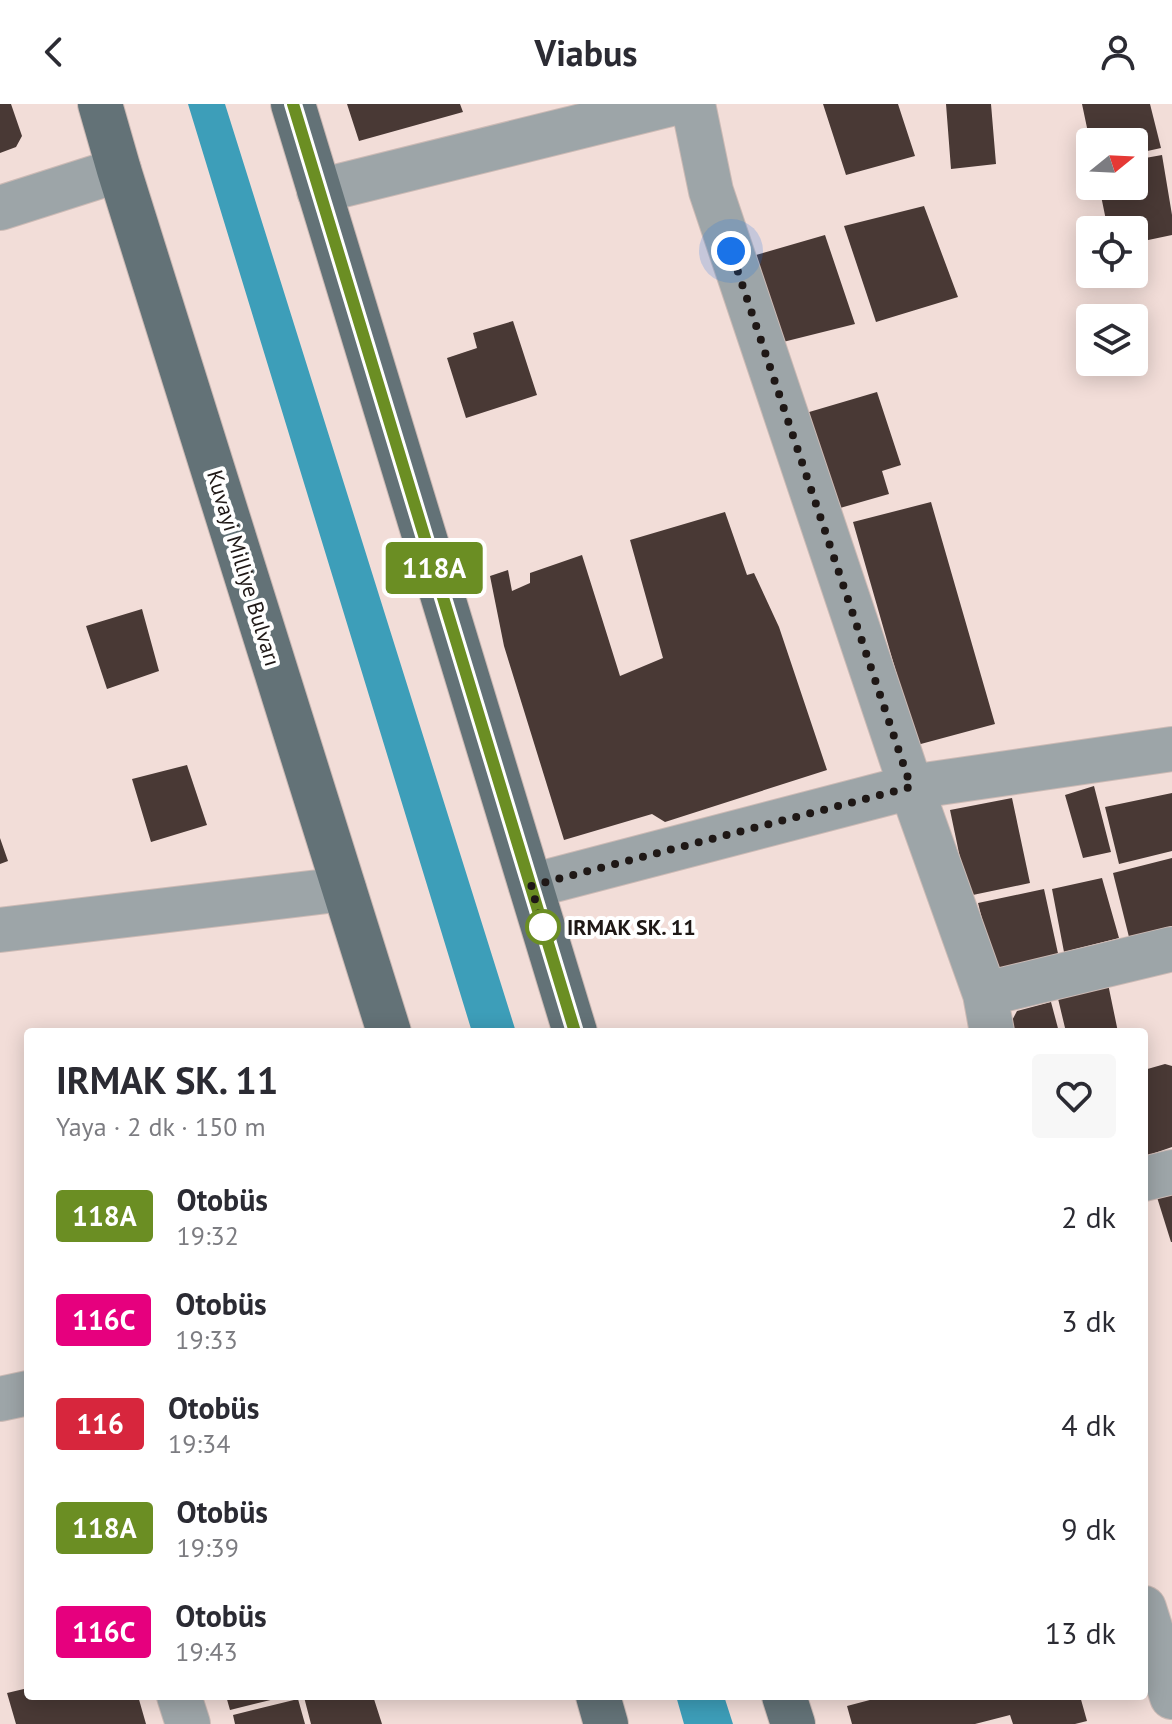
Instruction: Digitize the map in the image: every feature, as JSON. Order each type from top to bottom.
[{"type":"main road","name":"Kuvayi Milliye Bulvarı","points":[[100,104],[388,1028]]},
{"type":"main road","points":[[293,104],[574,1028]]},
{"type":"main road","points":[[599,1700],[605,1724]]},
{"type":"main road","points":[[785,1700],[793,1724]]},
{"type":"street","points":[[319,191],[671,104]]},
{"type":"street","points":[[693,104],[711,191],[989,1013],[1172,949]]},
{"type":"street","points":[[0,208],[119,170]]},
{"type":"street","points":[[531,886],[911,787],[1172,749]]},
{"type":"street","points":[[0,930],[344,889]]},
{"type":"street","points":[[1148,1178],[1172,1172]]},
{"type":"street","points":[[0,1399],[24,1394]]},
{"type":"street","points":[[1148,1621],[1172,1697]]},
{"type":"street","points":[[180,1700],[188,1724]]},
{"type":"water","points":[[188,104],[225,104],[515,1028],[471,1028]]},
{"type":"water","points":[[677,1700],[725,1700],[733,1724],[684,1724]]},
{"type":"building","points":[[0,104],[11,104],[22,136],[16,147],[0,153]]},
{"type":"building","points":[[347,104],[460,104],[463,112],[359,141]]},
{"type":"building","points":[[823,104],[898,104],[915,156],[846,175]]},
{"type":"building","points":[[946,104],[991,104],[996,164],[951,169]]},
{"type":"building","points":[[1082,104],[1150,104],[1161,148],[1148,151],[1148,128],[1087,128]]},
{"type":"building","points":[[1162,155],[1172,215],[1172,235],[1148,240],[1148,216],[1105,216],[1102,200],[1148,200],[1148,158]]},
{"type":"building","points":[[924,206],[958,297],[876,322],[844,226]]},
{"type":"building","points":[[825,235],[855,324],[775,344],[742,259]]},
{"type":"building","points":[[513,321],[537,395],[466,418],[447,358],[477,348],[473,333]]},
{"type":"building","points":[[877,392],[901,465],[882,471],[889,494],[833,510],[799,415]]},
{"type":"building","points":[[931,502],[995,724],[917,745],[853,522]]},
{"type":"building","points":[[725,512],[747,575],[754,573],[779,627],[827,770],[665,822],[652,814],[564,840],[504,646],[490,576],[508,570],[512,591],[530,583],[530,573],[582,555],[620,676],[663,658],[630,540]]},
{"type":"building","points":[[142,609],[159,671],[107,689],[86,626]]},
{"type":"building","points":[[187,765],[207,825],[151,842],[132,779]]},
{"type":"building","points":[[1094,786],[1111,852],[1083,858],[1065,795]]},
{"type":"building","points":[[1172,793],[1172,851],[1119,864],[1105,807]]},
{"type":"building","points":[[1012,798],[1030,883],[968,896],[950,810]]},
{"type":"building","points":[[0,838],[8,861],[0,864]]},
{"type":"building","points":[[1172,858],[1172,926],[1129,937],[1113,873]]},
{"type":"building","points":[[1102,878],[1119,938],[1064,952],[1052,889]]},
{"type":"building","points":[[1044,889],[1059,958],[995,970],[978,903]]},
{"type":"building","points":[[1107,979],[1117,1028],[1065,1028],[1055,986]]},
{"type":"building","points":[[1051,1002],[1058,1028],[1008,1028],[1017,1011]]},
{"type":"building","points":[[1165,1064],[1172,1066],[1172,1147],[1148,1155],[1148,1069]]},
{"type":"building","points":[[1172,1189],[1172,1242],[1171,1242],[1156,1194]]},
{"type":"building","points":[[24,1689],[24,1700],[139,1700],[146,1724],[16,1724],[7,1693]]},
{"type":"building","points":[[227,1700],[271,1700],[230,1710]]},
{"type":"building","points":[[298,1700],[305,1724],[235,1724],[233,1715]]},
{"type":"building","points":[[305,1700],[374,1700],[382,1724],[311,1724]]},
{"type":"building","points":[[870,1700],[1081,1700],[1087,1721],[1075,1724],[1013,1724],[1010,1715],[975,1724],[852,1724],[847,1706]]},
{"type":"bus line","name":"118A","points":[[293,104],[574,1028]]},
{"type":"place","name":"IRMAK SK. 11","points":[[543,927]]},
{"type":"route","points":[[543,927],[531,886],[911,787],[731,251]]}]
